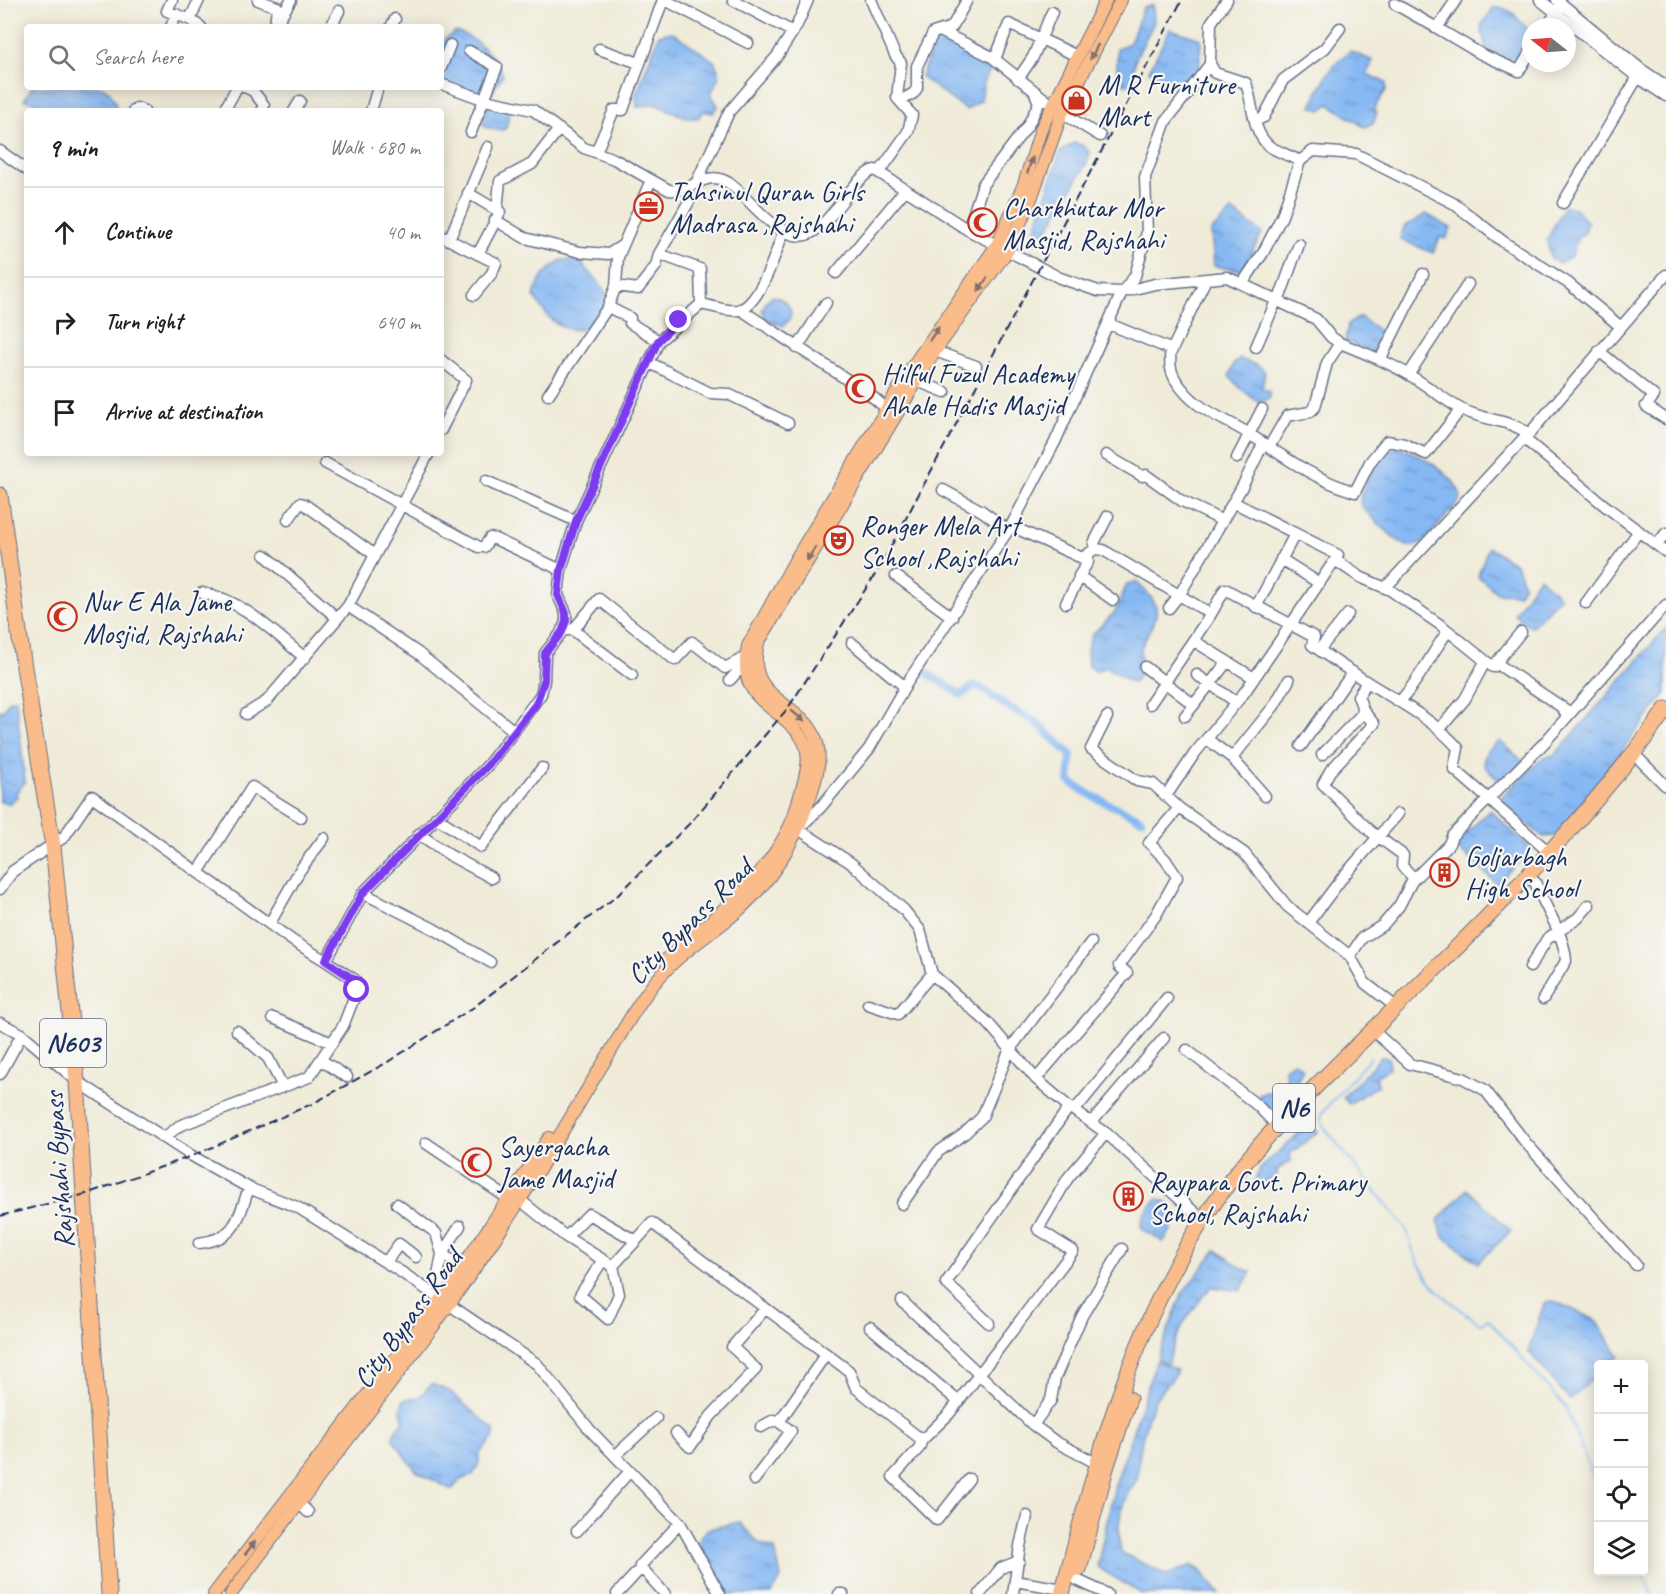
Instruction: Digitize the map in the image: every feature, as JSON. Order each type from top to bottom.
[{"type":"highway","name":"Rajshahi Bypass","points":[[0,495],[23,661],[53,846],[77,1081],[109,1594]]},
{"type":"highway","name":"N6","points":[[1069,1589],[1143,1357],[1168,1300],[1211,1225],[1269,1147],[1378,1035],[1535,882],[1585,828],[1637,758],[1666,709]]},
{"type":"highway","name":"N6","points":[[1069,1589],[1096,1463],[1133,1353],[1159,1295],[1203,1220],[1276,1125],[1551,854],[1666,725]]},
{"type":"main road","points":[[214,1594],[445,1301],[463,1268],[515,1199],[650,975],[756,879],[789,829],[806,775],[809,756],[806,744],[796,729],[761,702],[753,691],[744,658],[752,637],[797,557],[891,413],[918,357],[1002,247],[1024,184],[1077,56],[1106,0]]},
{"type":"main road","points":[[1057,109],[1121,0]]},
{"type":"main road","name":"City Bypass Road","points":[[231,1594],[445,1301],[515,1199],[657,980],[742,908],[765,885],[798,829],[816,780],[819,754],[817,740],[812,728],[763,687],[756,671],[755,656],[758,643],[891,413],[917,381],[1002,247]]},
{"type":"street","points":[[171,0],[167,11],[194,24]]},
{"type":"street","points":[[196,24],[199,0]]},
{"type":"street","points":[[258,0],[277,7],[277,24]]},
{"type":"street","points":[[278,24],[291,0]]},
{"type":"street","points":[[596,152],[614,110],[623,110],[664,0],[748,43]]},
{"type":"street","points":[[733,0],[793,32]]},
{"type":"street","points":[[871,0],[895,55],[901,63],[896,94],[912,115],[912,123],[908,132],[879,172]]},
{"type":"street","points":[[900,101],[914,93],[917,88],[917,66],[933,33],[952,27],[967,0]]},
{"type":"street","points":[[1227,0],[1211,23],[1210,64],[1215,73],[1246,83],[1257,120],[1257,131],[1269,146],[1300,161]]},
{"type":"street","points":[[1437,28],[1456,0]]},
{"type":"street","points":[[1540,0],[1561,4],[1666,96]]},
{"type":"street","points":[[697,182],[729,111],[778,55],[793,32],[806,1]]},
{"type":"street","points":[[1395,4],[1481,54],[1519,71],[1522,66]]},
{"type":"street","points":[[1552,18],[1561,4]]},
{"type":"street","points":[[332,24],[339,11]]},
{"type":"street","points":[[1018,79],[1042,39],[1052,12]]},
{"type":"street","points":[[172,24],[176,14]]},
{"type":"street","points":[[995,59],[1009,24],[1077,56]]},
{"type":"street","points":[[1257,120],[1264,117],[1283,80],[1325,48],[1341,28]]},
{"type":"street","points":[[940,31],[995,59],[1057,109],[1100,136]]},
{"type":"street","points":[[444,60],[450,45]]},
{"type":"street","points":[[599,49],[639,63]]},
{"type":"street","points":[[470,51],[497,67],[471,132]]},
{"type":"street","points":[[1203,1220],[1106,1133],[1036,1079],[988,1023],[932,974],[920,930],[904,910],[851,863],[798,829],[820,808],[869,749],[905,687],[1010,528],[1055,442],[1122,292],[1135,276],[1141,257],[1148,209],[1145,177],[1166,121],[1210,64]]},
{"type":"street","points":[[1639,73],[1666,86]]},
{"type":"street","points":[[1563,203],[1639,73]]},
{"type":"street","points":[[444,85],[485,100],[533,110],[576,143],[614,159],[669,190],[684,188],[714,177],[730,184],[758,214],[784,230],[801,236],[812,232],[867,172],[875,170],[968,230],[1060,278],[1098,291],[1122,292],[1155,284],[1227,277],[1316,319],[1331,337],[1340,343],[1409,374],[1461,409],[1489,421],[1515,424],[1666,552]]},
{"type":"street","points":[[226,108],[235,90]]},
{"type":"street","points":[[251,90],[264,105],[263,108]]},
{"type":"street","points":[[371,108],[377,90]]},
{"type":"street","points":[[968,230],[984,184],[1028,125],[1039,103],[1035,92]]},
{"type":"street","points":[[478,254],[496,215],[500,181],[532,164],[560,129]]},
{"type":"street","points":[[474,295],[492,273],[496,263],[445,238],[488,147]]},
{"type":"street","points":[[1242,284],[1263,253],[1282,216],[1300,161],[1313,151],[1356,154],[1453,203],[1505,243],[1568,284],[1621,327]]},
{"type":"street","points":[[0,152],[24,168]]},
{"type":"street","points":[[548,395],[608,307],[616,286],[618,257],[651,180]]},
{"type":"street","points":[[616,286],[638,289],[656,266],[659,254],[691,198],[684,188]]},
{"type":"street","points":[[836,273],[905,190]]},
{"type":"street","points":[[468,193],[525,238],[580,252],[609,254],[623,245]]},
{"type":"street","points":[[740,309],[752,301],[760,287],[771,266],[784,230]]},
{"type":"street","points":[[1256,347],[1277,302],[1299,244]]},
{"type":"street","points":[[659,254],[700,269],[701,304]]},
{"type":"street","points":[[1380,360],[1423,274]]},
{"type":"street","points":[[1386,587],[1527,436],[1666,275]]},
{"type":"street","points":[[1206,279],[1167,360],[1174,377],[1190,398],[1212,416],[1249,434],[1327,484],[1355,492],[1370,462],[1387,441],[1404,444],[1426,454],[1461,409]]},
{"type":"street","points":[[1409,374],[1468,284]]},
{"type":"street","points":[[797,348],[826,303]]},
{"type":"street","points":[[632,675],[568,630],[566,613],[558,595],[561,570],[576,521],[658,341],[701,304],[740,309],[869,394],[891,413]]},
{"type":"street","points":[[608,307],[630,318],[630,323],[658,341]]},
{"type":"street","points":[[1109,324],[1170,349],[1171,352]]},
{"type":"street","points":[[1169,608],[1180,594],[1266,445],[1287,416],[1310,412],[1315,406],[1327,363],[1340,343]]},
{"type":"street","points":[[935,351],[976,366]]},
{"type":"street","points":[[1599,351],[1654,396],[1646,406],[1666,419]]},
{"type":"street","points":[[444,362],[466,380],[444,424]]},
{"type":"street","points":[[648,362],[710,393],[728,394],[789,423]]},
{"type":"street","points":[[917,381],[945,392]]},
{"type":"street","points":[[1237,458],[1262,409]]},
{"type":"street","points":[[1106,455],[1162,485],[1182,501],[1221,520]]},
{"type":"street","points":[[246,714],[267,701],[348,606],[427,456]]},
{"type":"street","points":[[325,463],[479,547],[484,547],[490,538],[495,539],[561,570]]},
{"type":"street","points":[[486,481],[576,521]]},
{"type":"street","points":[[943,490],[1010,528],[1071,554],[1082,558],[1092,552],[1115,556],[1211,614]]},
{"type":"street","points":[[288,520],[300,502],[375,555]]},
{"type":"street","points":[[1166,796],[1254,678],[1338,555],[1233,502]]},
{"type":"street","points":[[1066,603],[1088,562],[1094,543],[1108,516]]},
{"type":"street","points":[[1586,603],[1639,531]]},
{"type":"street","points":[[1657,545],[1666,533]]},
{"type":"street","points":[[1256,607],[1295,534]]},
{"type":"street","points":[[265,555],[337,618]]},
{"type":"street","points":[[1281,559],[1319,583]]},
{"type":"street","points":[[1335,560],[1360,577],[1386,587],[1490,663],[1563,707],[1567,715]]},
{"type":"street","points":[[896,576],[952,617]]},
{"type":"street","points":[[1080,577],[1113,600]]},
{"type":"street","points":[[1149,705],[1194,641],[1225,589],[1314,637],[1312,645],[1367,682],[1401,700],[1439,730],[1458,748],[1454,769],[1551,854]]},
{"type":"street","points":[[202,593],[216,596],[249,613],[305,658]]},
{"type":"street","points":[[326,961],[363,893],[488,765],[514,731],[541,694],[545,653],[599,599],[675,660],[692,642],[725,668],[744,658]]},
{"type":"street","points":[[1350,956],[1362,938],[1383,925],[1399,906],[1414,878],[1652,624],[1666,605]]},
{"type":"street","points":[[348,606],[418,653],[514,731]]},
{"type":"street","points":[[1319,650],[1348,614]]},
{"type":"street","points":[[1401,700],[1417,682],[1431,655],[1448,631]]},
{"type":"street","points":[[1439,730],[1465,699],[1490,663],[1521,632]]},
{"type":"street","points":[[1194,641],[1254,678]]},
{"type":"street","points":[[852,643],[905,687]]},
{"type":"street","points":[[730,680],[740,669],[744,658]]},
{"type":"street","points":[[1185,716],[1227,662]]},
{"type":"street","points":[[1145,667],[1166,681],[1194,705]]},
{"type":"street","points":[[1300,746],[1353,672]]},
{"type":"street","points":[[1197,675],[1236,702]]},
{"type":"street","points":[[1232,758],[1274,706],[1289,680]]},
{"type":"street","points":[[1367,682],[1358,696],[1364,712],[1374,724],[1330,771],[1323,784],[1378,837],[1403,855],[1402,866],[1414,878]]},
{"type":"street","points":[[1322,755],[1364,712]]},
{"type":"street","points":[[1107,717],[1091,749],[1137,781],[1153,784],[1179,808],[1244,853],[1287,906],[1350,956],[1365,983],[1395,1007]]},
{"type":"street","points":[[1207,739],[1232,758],[1265,796]]},
{"type":"street","points":[[1637,758],[1666,786]]},
{"type":"street","points":[[436,817],[481,847],[542,768]]},
{"type":"street","points":[[199,871],[252,787],[301,817]]},
{"type":"street","points":[[0,889],[13,871],[53,846],[63,837],[92,796],[270,923],[352,978],[357,985],[345,1020],[309,1077],[179,1126],[165,1137]]},
{"type":"street","points":[[1036,1079],[1127,973],[1119,966],[1156,915],[1178,877],[1149,843],[1179,808]]},
{"type":"street","points":[[1308,923],[1398,814]]},
{"type":"street","points":[[419,834],[451,856],[492,878]]},
{"type":"street","points":[[270,923],[300,870],[324,838]]},
{"type":"street","points":[[1535,882],[1548,914],[1565,946],[1566,961],[1543,999]]},
{"type":"street","points":[[363,893],[434,929],[490,962]]},
{"type":"street","points":[[1530,967],[1547,939],[1559,932],[1589,905]]},
{"type":"street","points":[[902,1204],[938,1152],[964,1134],[982,1117],[1010,1049],[1091,942]]},
{"type":"street","points":[[868,1004],[898,1014],[932,974]]},
{"type":"street","points":[[989,1323],[946,1283],[1072,1108],[1167,998]]},
{"type":"street","points":[[273,1018],[332,1042]]},
{"type":"street","points":[[0,1023],[22,1034],[77,1081],[192,1156],[249,1188],[297,1207],[386,1262],[537,1364],[590,1430],[680,1523],[720,1594]]},
{"type":"street","points":[[237,1031],[268,1058],[283,1087]]},
{"type":"street","points":[[0,1074],[22,1034]]},
{"type":"street","points":[[1378,1035],[1410,1064],[1463,1077],[1485,1090],[1526,1143],[1636,1265]]},
{"type":"street","points":[[1092,1122],[1164,1038]]},
{"type":"street","points":[[1187,1050],[1258,1106],[1276,1125]]},
{"type":"street","points":[[321,1060],[347,1077]]},
{"type":"street","points":[[969,1479],[937,1520],[893,1477],[919,1448],[922,1440],[959,1402],[1073,1251],[1038,1229],[1068,1178],[1106,1133]]},
{"type":"street","points":[[426,1143],[515,1199],[566,1237],[613,1266],[619,1294],[608,1319],[580,1295],[603,1260]]},
{"type":"street","points":[[199,1243],[218,1241],[231,1230],[249,1188]]},
{"type":"street","points":[[397,1204],[436,1233],[442,1254],[463,1268]]},
{"type":"street","points":[[566,1237],[589,1214],[636,1241]]},
{"type":"street","points":[[613,1266],[652,1223],[849,1371],[856,1388],[922,1440]]},
{"type":"street","points":[[445,1301],[444,1288],[437,1281],[442,1254],[460,1226]]},
{"type":"street","points":[[386,1262],[399,1244],[416,1257]]},
{"type":"street","points":[[1033,1425],[1051,1400],[1055,1378],[1083,1316],[1122,1249]]},
{"type":"street","points":[[902,1301],[1033,1425],[1056,1442],[1096,1463]]},
{"type":"street","points":[[676,1433],[690,1447],[711,1416],[756,1369],[732,1347],[765,1309]]},
{"type":"street","points":[[870,1327],[959,1402]]},
{"type":"street","points":[[779,1422],[826,1354]]},
{"type":"street","points":[[615,1456],[656,1418]]},
{"type":"street","points":[[754,1480],[790,1431],[774,1420],[761,1427]]},
{"type":"street","points":[[577,1531],[630,1471]]},
{"type":"street","points":[[298,1502],[308,1512]]},
{"type":"street","points":[[1014,1594],[1020,1546],[1027,1516]]},
{"type":"street","points":[[617,1594],[680,1523]]},
{"type":"street","points":[[980,1594],[1001,1568],[1019,1561]]},
{"type":"street","points":[[641,1568],[666,1594]]},
{"type":"street","points":[[1015,1581],[1107,1594]]},
{"type":"water","points":[[1153,5],[1154,22],[1136,58],[1130,85],[1124,84],[1117,77],[1117,48],[1130,43],[1143,8]]},
{"type":"water","points":[[1494,7],[1511,12],[1522,23],[1522,57],[1510,57],[1486,48],[1481,26]]},
{"type":"water","points":[[1170,29],[1201,39],[1199,70],[1190,91],[1149,71]]},
{"type":"water","points":[[455,32],[462,34],[477,42],[490,54],[503,75],[491,94],[482,95],[444,85],[444,40]]},
{"type":"water","points":[[672,32],[714,61],[720,75],[711,94],[718,106],[713,113],[703,111],[698,118],[688,118],[654,104],[637,107],[636,95],[659,35]]},
{"type":"water","points":[[938,32],[996,62],[984,80],[981,100],[966,110],[921,77]]},
{"type":"water","points":[[1350,51],[1373,61],[1367,74],[1386,83],[1386,90],[1373,110],[1377,113],[1373,124],[1364,127],[1329,104],[1321,110],[1311,106],[1322,83]]},
{"type":"water","points":[[30,90],[107,90],[116,104],[115,108],[40,108],[33,101],[24,100]]},
{"type":"water","points":[[494,102],[510,109],[506,128],[501,131],[485,127],[483,122],[486,107]]},
{"type":"water","points":[[1074,143],[1082,145],[1090,152],[1087,163],[1044,235],[1034,232],[1060,152]]},
{"type":"water","points":[[1564,206],[1575,208],[1588,223],[1585,232],[1577,239],[1572,256],[1559,263],[1551,259],[1547,240]]},
{"type":"water","points":[[1232,211],[1262,233],[1242,271],[1214,266],[1211,231]]},
{"type":"water","points":[[1426,214],[1451,228],[1446,239],[1440,237],[1433,253],[1400,239],[1404,227]]},
{"type":"water","points":[[562,260],[579,261],[606,293],[608,304],[590,329],[571,329],[556,324],[545,313],[534,296],[544,275]]},
{"type":"water","points":[[773,296],[779,298],[790,308],[790,317],[783,326],[766,319],[762,310],[767,300]]},
{"type":"water","points":[[1360,317],[1385,338],[1377,354],[1345,341],[1348,324]]},
{"type":"water","points":[[1240,359],[1258,366],[1265,372],[1262,388],[1269,391],[1270,398],[1259,403],[1229,376],[1234,363]]},
{"type":"water","points":[[1397,448],[1426,459],[1436,466],[1453,482],[1461,499],[1422,543],[1413,546],[1407,546],[1397,540],[1360,503],[1367,479],[1372,471],[1384,456]]},
{"type":"water","points":[[1488,547],[1516,564],[1524,585],[1518,594],[1497,593],[1478,576]]},
{"type":"water","points":[[1539,577],[1560,597],[1531,627],[1514,614]]},
{"type":"water","points":[[1136,582],[1153,601],[1156,615],[1140,651],[1141,672],[1133,683],[1106,667],[1096,671],[1088,666],[1087,649],[1092,635],[1115,612],[1127,584]]},
{"type":"water","points":[[1666,628],[1666,693],[1557,836],[1543,837],[1498,800],[1544,757],[1555,755]]},
{"type":"water","points":[[16,699],[25,782],[16,793],[17,797],[10,803],[0,802],[0,710],[3,711],[9,700]]},
{"type":"water","points":[[1500,741],[1524,762],[1503,783],[1486,768],[1483,762],[1487,751]]},
{"type":"water","points":[[1490,810],[1531,849],[1497,884],[1454,845]]},
{"type":"water","points":[[1381,1057],[1389,1058],[1389,1068],[1376,1077],[1378,1085],[1349,1104],[1343,1097]]},
{"type":"water","points":[[1294,1062],[1303,1069],[1293,1089],[1289,1089],[1289,1097],[1283,1098],[1283,1105],[1266,1110],[1258,1104],[1259,1095],[1266,1092],[1278,1093],[1279,1085],[1286,1082],[1285,1068]]},
{"type":"water","points":[[1309,1124],[1318,1132],[1290,1154],[1291,1161],[1278,1169],[1277,1175],[1266,1181],[1265,1188],[1252,1188],[1259,1170]]},
{"type":"water","points":[[1467,1189],[1511,1231],[1478,1263],[1443,1236],[1438,1220]]},
{"type":"water","points":[[1157,1199],[1170,1205],[1174,1216],[1171,1230],[1163,1242],[1143,1230],[1141,1225],[1145,1213]]},
{"type":"water","points":[[1216,1250],[1251,1272],[1240,1291],[1211,1287],[1190,1314],[1179,1333],[1170,1354],[1168,1366],[1157,1359],[1182,1294]]},
{"type":"water","points":[[1554,1301],[1596,1320],[1619,1356],[1614,1360],[1594,1360],[1594,1378],[1570,1400],[1528,1351],[1544,1304]]},
{"type":"water","points":[[1156,1361],[1177,1370],[1172,1380],[1155,1400],[1146,1423],[1137,1478],[1127,1495],[1120,1516],[1120,1546],[1122,1553],[1167,1575],[1192,1565],[1200,1570],[1220,1594],[1142,1594],[1097,1567],[1115,1485]]},
{"type":"water","points":[[432,1384],[449,1391],[494,1430],[494,1437],[479,1454],[479,1463],[473,1475],[460,1480],[452,1490],[416,1471],[392,1438],[404,1421],[401,1411],[403,1400],[419,1397]]},
{"type":"water","points":[[739,1522],[759,1543],[775,1549],[781,1578],[772,1594],[724,1594],[719,1580],[706,1559],[700,1545],[700,1537],[708,1529]]},
{"type":"waterway","points":[[924,671],[961,695],[974,686],[980,687],[1008,707],[1035,721],[1071,755],[1069,781],[1096,798],[1141,819]]},
{"type":"waterway","points":[[1371,1057],[1321,1114],[1322,1125],[1407,1230],[1418,1262],[1434,1285],[1455,1305],[1481,1324],[1488,1319],[1566,1408],[1594,1480]]},
{"type":"waterway","points":[[1644,1576],[1652,1594]]},
{"type":"railway","points":[[0,1216],[86,1194],[192,1156],[314,1103],[386,1063],[474,1007],[618,895],[690,823],[788,708],[880,567],[1182,0]]},
{"type":"place","name":"M R Furniture Mart","points":[[1077,100]]},
{"type":"place","name":"Tahsinul Quran Girls Madrasa ,Rajshahi","points":[[649,207]]},
{"type":"place","name":"Charkhutar Mor Masjid, Rajshahi","points":[[982,223]]},
{"type":"place","name":"Hilful Fuzul Academy Ahale Hadis Masjid","points":[[861,389]]},
{"type":"place","name":"Ronger Mela Art School ,Rajshahi","points":[[839,541]]},
{"type":"place","name":"Nur E Ala Jame Mosjid, Rajshahi","points":[[62,617]]},
{"type":"place","name":"Goljarbagh High School","points":[[1444,872]]},
{"type":"place","name":"Sayergacha Jame Masjid","points":[[477,1162]]},
{"type":"place","name":"Raypara Govt. Primary School, Rajshahi","points":[[1128,1197]]},
{"type":"route","points":[[357,990],[355,980],[326,961],[327,958],[363,893],[488,765],[536,704],[544,681],[545,653],[562,632],[566,621],[566,613],[558,595],[561,570],[576,521],[612,437],[658,341],[679,320]]}]
